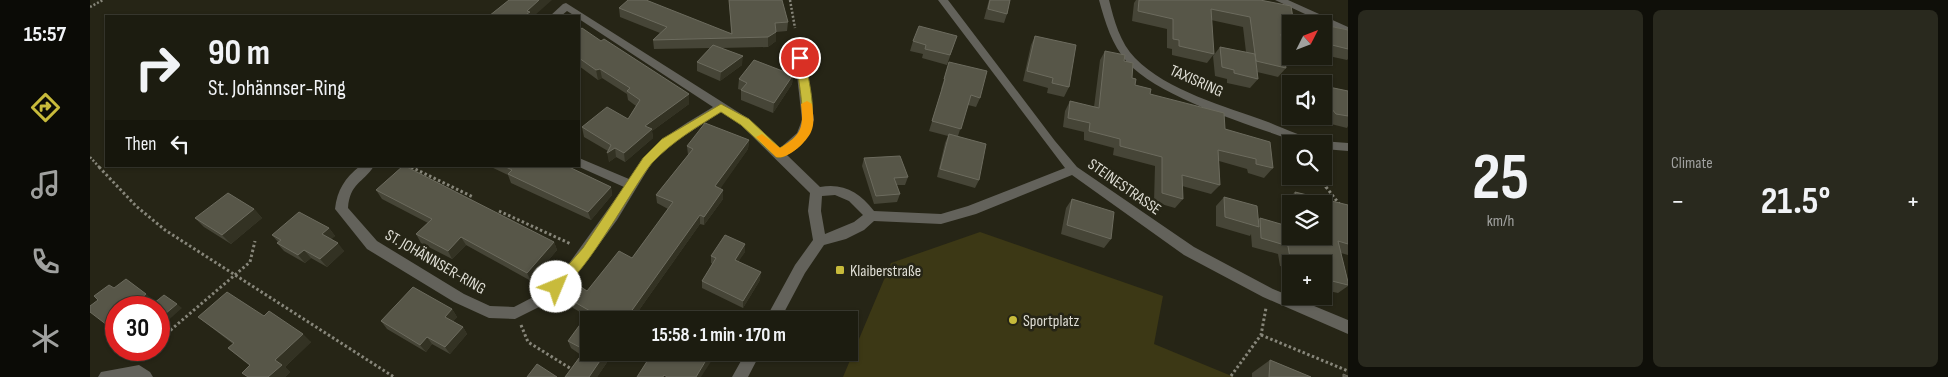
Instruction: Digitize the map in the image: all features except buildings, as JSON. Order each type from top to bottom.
[{"type":"street","name":"STEINESTRASSE","points":[[943,0],[1051,144],[1073,170],[1188,251],[1268,293],[1348,327]]},
{"type":"street","name":"TAXISRING","points":[[1104,0],[1109,20],[1118,40],[1130,59],[1150,76],[1171,88],[1293,135]]},
{"type":"street","points":[[1280,0],[1348,31]]},
{"type":"street","points":[[556,15],[566,6],[579,15]]},
{"type":"street","points":[[580,16],[745,122],[817,192]]},
{"type":"street","points":[[780,154],[794,145],[805,132],[808,120],[798,40]]},
{"type":"street","points":[[515,314],[544,298],[567,277],[612,216],[647,161],[666,142],[721,107]]},
{"type":"street","name":"TAXISRING","points":[[1332,146],[1348,147]]},
{"type":"street","points":[[580,162],[630,186]]},
{"type":"street","name":"ST. JOHÄNNSER-RING","points":[[367,167],[351,181],[342,195],[341,209],[372,245],[459,298],[488,312],[515,314]]},
{"type":"street","points":[[777,311],[800,269],[820,242],[859,226],[872,216],[941,219],[972,210],[1073,170]]},
{"type":"street","points":[[817,192],[835,189],[850,194],[872,216]]},
{"type":"street","points":[[817,192],[814,204],[820,242]]},
{"type":"street","points":[[740,377],[749,361]]},
{"type":"street","points":[[106,377],[139,372],[145,377]]},
{"type":"path","points":[[90,7],[103,0]]},
{"type":"path","points":[[790,0],[798,40]]},
{"type":"path","points":[[90,157],[136,206],[165,230],[394,377]]},
{"type":"path","points":[[412,167],[473,197]]},
{"type":"path","points":[[1326,185],[1342,208]]},
{"type":"path","points":[[499,211],[587,252]]},
{"type":"path","points":[[170,331],[250,262],[255,241]]},
{"type":"path","points":[[1231,376],[1261,335],[1268,293]]},
{"type":"path","points":[[515,314],[528,342],[575,372]]},
{"type":"path","points":[[1261,335],[1348,371]]},
{"type":"shaded area","name":"Sportplatz","points":[[980,232],[1163,296],[1154,344],[1234,377],[843,377],[850,361],[858,361],[858,341],[891,263]]},
{"type":"slow traffic","points":[[762,137],[780,154],[794,145],[805,132],[808,120],[807,104]]},
{"type":"place","name":"Klaiberstraße","points":[[840,270]]},
{"type":"place","name":"Sportplatz","points":[[1013,320]]},
{"type":"route","points":[[556,287],[567,277],[587,252],[647,161],[666,142],[721,107],[745,122],[780,154],[794,145],[805,132],[808,120],[800,58]]}]
